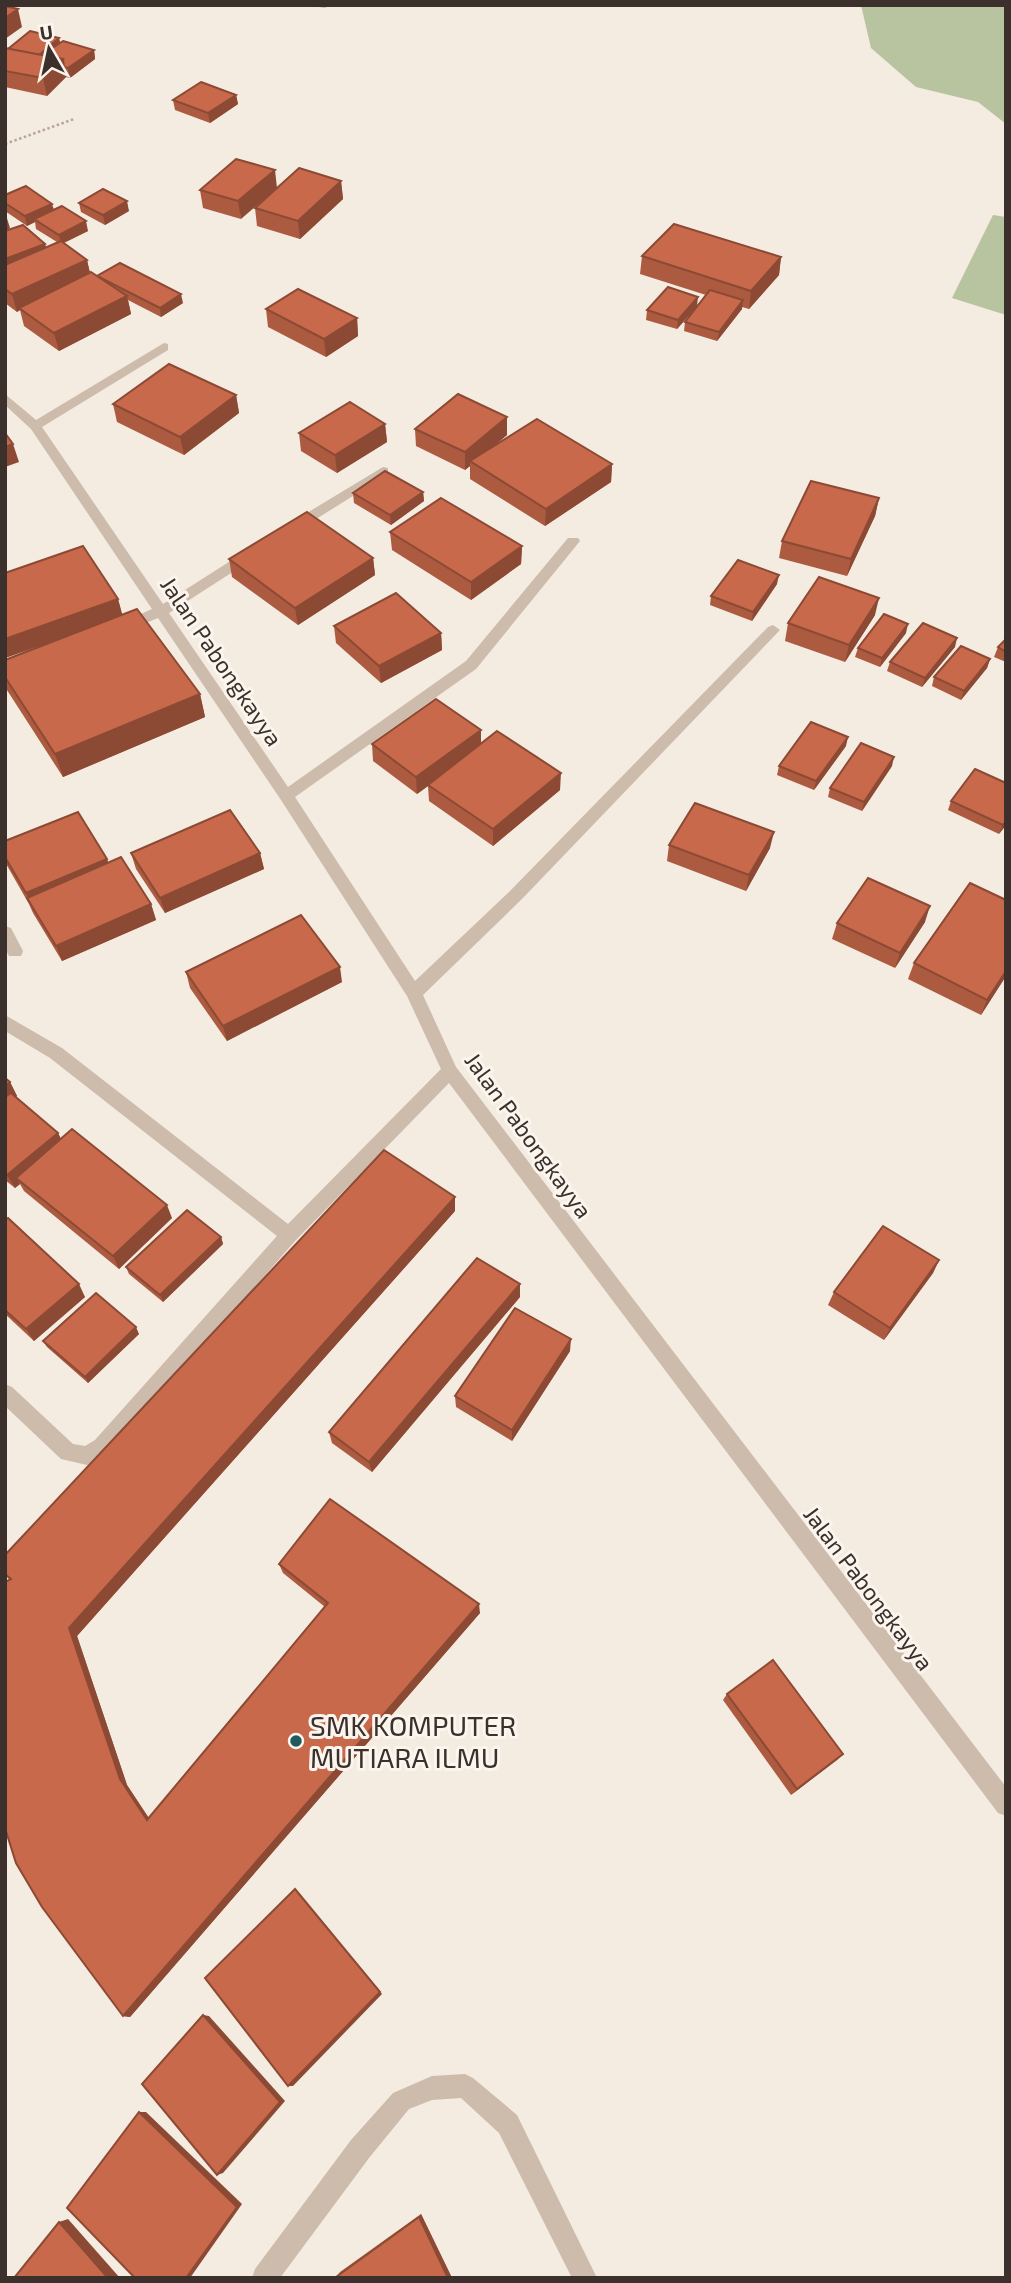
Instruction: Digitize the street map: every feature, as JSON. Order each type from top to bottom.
[{"type":"street","points":[[311,5],[325,5]]},
{"type":"street","points":[[35,426],[164,347]]},
{"type":"street","name":"Jalan Pabongkayya","points":[[5,398],[35,426],[286,796],[414,993],[450,1070],[1006,1805]]},
{"type":"street","points":[[113,632],[161,611],[383,471]]},
{"type":"street","points":[[286,796],[471,665],[573,541]]},
{"type":"street","points":[[414,993],[516,895],[773,630]]},
{"type":"street","points":[[5,932],[15,951]]},
{"type":"street","points":[[5,1022],[56,1053],[289,1236]]},
{"type":"street","points":[[5,1393],[68,1452],[86,1456],[102,1447],[289,1236],[450,1070]]},
{"type":"street","points":[[264,2278],[360,2149],[401,2101],[432,2088],[465,2086],[508,2124],[585,2278]]},
{"type":"path","points":[[5,144],[75,119]]},
{"type":"green space","points":[[861,5],[1006,5],[1006,124],[978,102],[916,87],[871,48]]},
{"type":"green space","points":[[993,215],[1006,217],[1006,315],[952,298]]},
{"type":"building","points":[[5,6],[18,9],[5,18]]},
{"type":"building","points":[[30,31],[59,38],[39,55],[8,49]]},
{"type":"building","points":[[63,41],[94,50],[68,68],[64,67],[63,59],[42,55]]},
{"type":"building","points":[[5,48],[63,59],[43,78],[5,71]]},
{"type":"building","points":[[201,82],[236,95],[208,113],[173,100]]},
{"type":"building","points":[[236,159],[275,170],[238,201],[200,190]]},
{"type":"building","points":[[299,168],[341,181],[298,221],[255,208]]},
{"type":"building","points":[[26,186],[52,204],[25,216],[5,203],[5,195]]},
{"type":"building","points":[[103,189],[127,201],[103,215],[79,203]]},
{"type":"building","points":[[62,206],[86,221],[59,235],[34,219]]},
{"type":"building","points":[[674,224],[781,257],[751,291],[642,256]]},
{"type":"building","points":[[23,225],[45,244],[5,259],[5,231]]},
{"type":"building","points":[[61,241],[87,260],[12,294],[5,289],[5,265]]},
{"type":"building","points":[[120,263],[181,294],[160,308],[97,276]]},
{"type":"building","points":[[91,272],[127,296],[54,333],[19,308]]},
{"type":"building","points":[[668,287],[698,297],[678,320],[647,310]]},
{"type":"building","points":[[298,289],[357,318],[324,339],[266,309]]},
{"type":"building","points":[[710,290],[743,300],[719,332],[685,322]]},
{"type":"building","points":[[169,364],[236,395],[180,437],[113,404]]},
{"type":"building","points":[[458,394],[507,417],[465,452],[415,429]]},
{"type":"building","points":[[350,402],[385,424],[335,455],[299,433]]},
{"type":"building","points":[[537,419],[612,464],[546,509],[470,461]]},
{"type":"building","points":[[5,433],[13,444],[5,447]]},
{"type":"building","points":[[385,471],[423,492],[390,515],[353,493]]},
{"type":"building","points":[[811,481],[879,498],[851,559],[782,541]]},
{"type":"building","points":[[441,498],[522,546],[471,582],[390,532]]},
{"type":"building","points":[[307,512],[373,558],[295,608],[229,559]]},
{"type":"building","points":[[83,546],[118,599],[5,639],[5,573]]},
{"type":"building","points":[[738,560],[779,575],[753,612],[711,596]]},
{"type":"building","points":[[819,577],[879,598],[849,645],[788,623]]},
{"type":"building","points":[[396,593],[441,633],[379,666],[334,626]]},
{"type":"building","points":[[137,609],[200,694],[55,754],[5,677],[5,660]]},
{"type":"building","points":[[884,614],[908,624],[882,658],[858,648]]},
{"type":"building","points":[[923,623],[957,638],[925,678],[890,662]]},
{"type":"building","points":[[1006,639],[1006,652],[998,647]]},
{"type":"building","points":[[961,646],[990,659],[964,691],[934,677]]},
{"type":"building","points":[[436,699],[481,730],[416,777],[372,744]]},
{"type":"building","points":[[811,722],[848,737],[816,781],[779,766]]},
{"type":"building","points":[[497,731],[561,773],[493,829],[428,785]]},
{"type":"building","points":[[861,743],[894,757],[864,802],[830,788]]},
{"type":"building","points":[[975,769],[1006,783],[1006,821],[1003,825],[951,801]]},
{"type":"building","points":[[695,803],[774,832],[749,875],[669,845]]},
{"type":"building","points":[[230,810],[260,853],[160,898],[131,853]]},
{"type":"building","points":[[78,812],[107,859],[26,893],[5,857],[5,841]]},
{"type":"building","points":[[121,857],[151,904],[56,946],[27,898]]},
{"type":"building","points":[[868,878],[930,906],[900,953],[837,923]]},
{"type":"building","points":[[970,883],[1006,900],[1006,971],[987,1000],[914,963]]},
{"type":"building","points":[[301,915],[340,967],[223,1026],[186,972]]},
{"type":"building","points":[[11,1093],[58,1133],[7,1175],[5,1097]]},
{"type":"building","points":[[72,1129],[167,1205],[113,1256],[16,1178]]},
{"type":"building","name":"SMK KOMPUTER MUTIARA ILMU","points":[[384,1150],[455,1197],[69,1628],[120,1779],[147,1820],[328,1603],[279,1564],[330,1499],[479,1604],[123,2016],[42,1907],[16,1863],[5,1828],[5,1582],[11,1579],[5,1574],[5,1555]]},
{"type":"building","points":[[187,1210],[221,1237],[160,1295],[126,1267]]},
{"type":"building","points":[[8,1218],[79,1284],[26,1329],[5,1310],[5,1220]]},
{"type":"building","points":[[883,1226],[939,1260],[890,1328],[834,1292]]},
{"type":"building","points":[[477,1258],[520,1284],[369,1462],[329,1432]]},
{"type":"building","points":[[96,1293],[136,1327],[85,1377],[43,1341]]},
{"type":"building","points":[[515,1308],[571,1339],[512,1430],[455,1396]]},
{"type":"building","points":[[773,1660],[843,1754],[797,1789],[727,1694]]},
{"type":"building","points":[[295,1889],[380,1992],[288,2086],[205,1978]]},
{"type":"building","points":[[203,2015],[280,2102],[217,2175],[142,2084]]},
{"type":"building","points":[[139,2112],[237,2207],[186,2278],[135,2278],[67,2208]]},
{"type":"building","points":[[419,2217],[448,2278],[336,2277]]},
{"type":"building","points":[[59,2222],[108,2278],[14,2278]]},
{"type":"place","name":"SMK KOMPUTER MUTIARA ILMU","points":[[296,1741]]}]
